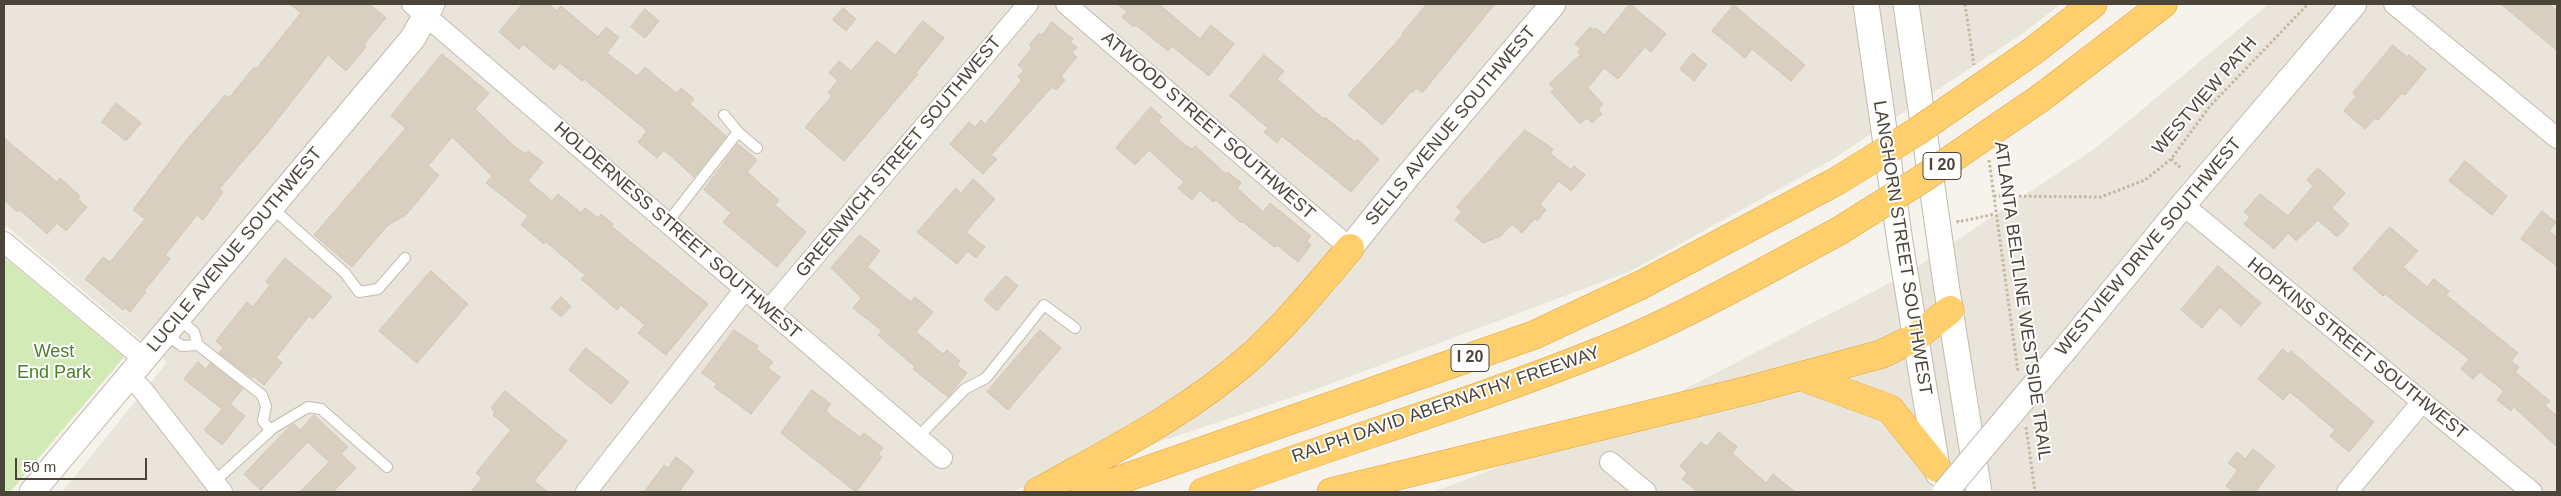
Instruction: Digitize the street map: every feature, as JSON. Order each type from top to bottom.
[{"type":"highway","name":"RALPH DAVID ABERNATHY FREEWAY","points":[[1085,492],[1534,335],[1641,286],[1837,181],[1916,132],[2032,51],[2093,4]]},
{"type":"highway","name":"RALPH DAVID ABERNATHY FREEWAY","points":[[1204,492],[1291,460],[1475,399],[1603,350],[1684,315],[1839,231],[1956,157],[2042,97],[2163,4]]},
{"type":"highway","points":[[1038,492],[1180,409],[1246,361],[1283,327],[1350,248]]},
{"type":"highway","points":[[1331,492],[1882,354],[1916,337],[1950,310]]},
{"type":"highway","points":[[1800,376],[1890,408],[1941,484]]},
{"type":"street","name":"GREENWICH STREET SOUTHWEST","points":[[770,310],[1028,4]]},
{"type":"street","name":"ATWOOD STREET SOUTHWEST","points":[[1066,4],[1350,248]]},
{"type":"street","name":"SELLS AVENUE SOUTHWEST","points":[[1350,248],[1407,177],[1553,4]]},
{"type":"street","name":"LANGHORN STREET SOUTHWEST","points":[[1866,4],[1900,249],[1941,484]]},
{"type":"street","points":[[1906,4],[1950,310],[1979,492]]},
{"type":"street","name":"WESTVIEW DRIVE SOUTHWEST","points":[[1941,484],[2066,348],[2182,206],[2354,4]]},
{"type":"street","points":[[2394,4],[2557,138]]},
{"type":"street","name":"HOLDERNESS STREET SOUTHWEST","points":[[424,8],[667,222],[942,458]]},
{"type":"street","name":"LUCILE AVENUE SOUTHWEST","points":[[32,492],[413,38],[424,8]]},
{"type":"street","name":"HOPKINS STREET SOUTHWEST","points":[[2182,206],[2532,492]]},
{"type":"street","points":[[4,242],[137,368],[141,388],[218,487]]},
{"type":"street","points":[[586,492],[745,289]]},
{"type":"street","points":[[2347,492],[2422,402]]},
{"type":"street","points":[[1610,462],[1646,492]]},
{"type":"lane","points":[[724,115],[738,132],[757,148]]},
{"type":"lane","points":[[667,222],[738,132]]},
{"type":"lane","points":[[271,207],[345,272],[359,292],[378,290],[405,258]]},
{"type":"lane","points":[[918,437],[965,389],[986,378],[1044,305],[1075,328]]},
{"type":"lane","points":[[172,326],[182,346],[198,345]]},
{"type":"lane","points":[[172,326],[194,332],[198,345],[262,395],[266,406],[263,421],[270,430]]},
{"type":"lane","points":[[218,487],[270,430],[308,407],[321,409],[387,467]]},
{"type":"path","points":[[1965,4],[1975,68]]},
{"type":"path","name":"WESTVIEW PATH","points":[[1994,196],[2101,197],[2145,180],[2171,159],[2210,106],[2308,4]]},
{"type":"path","name":"ATLANTA BELTLINE WESTSIDE TRAIL","points":[[1987,151],[2019,377]]},
{"type":"path","points":[[2171,159],[2182,169]]},
{"type":"path","name":"ATLANTA BELTLINE WESTSIDE TRAIL","points":[[2026,425],[2036,492]]},
{"type":"shaded area","points":[[4,4],[2061,4],[2022,34],[1830,161],[1631,271],[1314,390],[1009,492],[62,492],[167,362],[4,224]]},
{"type":"shaded area","points":[[2269,4],[2557,4],[2557,492],[1433,492],[1631,417],[1903,276],[2097,147]]},
{"type":"green space","name":"West End Park","points":[[4,257],[124,357],[10,492],[4,492]]},
{"type":"building","points":[[290,4],[369,4],[386,18],[364,44],[366,47],[346,71],[328,55],[268,132],[219,189],[223,192],[203,220],[197,215],[165,255],[170,259],[130,312],[125,308],[123,310],[85,279],[103,257],[110,262],[145,219],[133,210],[184,143],[225,95],[229,98],[254,67],[256,69],[301,13]]},
{"type":"building","points":[[523,4],[548,4],[557,11],[561,6],[598,37],[606,27],[619,37],[607,53],[637,76],[645,67],[676,93],[681,88],[694,99],[690,104],[726,136],[694,177],[664,150],[657,158],[638,142],[647,131],[584,79],[582,81],[560,63],[554,70],[523,44],[519,49],[499,32]]},
{"type":"building","points":[[1118,4],[1159,4],[1200,39],[1211,25],[1234,44],[1209,76],[1172,46],[1168,51],[1136,25],[1134,27],[1122,17],[1127,12]]},
{"type":"building","points":[[1427,4],[1495,4],[1422,93],[1416,88],[1411,92],[1382,125],[1348,95],[1403,35]]},
{"type":"building","points":[[1630,4],[1666,34],[1651,52],[1645,47],[1618,79],[1604,68],[1588,88],[1603,104],[1598,109],[1602,114],[1592,123],[1587,118],[1580,124],[1551,92],[1554,89],[1549,84],[1581,54],[1578,52],[1580,48],[1575,44],[1590,27],[1594,30],[1596,28],[1604,35]]},
{"type":"building","points":[[2501,4],[2549,4],[2557,11],[2557,50]]},
{"type":"building","points":[[1734,5],[1805,65],[1791,81],[1752,49],[1745,58],[1712,31]]},
{"type":"building","points":[[843,8],[856,19],[846,31],[833,20]]},
{"type":"building","points":[[645,9],[659,21],[645,38],[631,27]]},
{"type":"building","points":[[923,21],[944,38],[916,73],[918,74],[844,161],[805,127],[832,96],[828,93],[838,80],[829,73],[839,61],[851,71],[877,41],[895,55]]},
{"type":"building","points":[[1052,22],[1073,39],[1070,42],[1077,47],[1072,53],[1077,57],[1061,76],[1065,80],[1056,90],[1052,87],[991,155],[997,159],[983,174],[950,144],[969,122],[975,127],[981,120],[985,124],[1022,80],[1018,77],[1024,70],[1018,65],[1032,48],[1029,45],[1039,33],[1042,35]]},
{"type":"building","points":[[2393,45],[2426,69],[2405,95],[2402,93],[2378,120],[2375,118],[2365,129],[2344,111],[2356,96],[2353,93]]},
{"type":"building","points":[[1693,53],[1707,65],[1694,81],[1680,69]]},
{"type":"building","points":[[442,54],[489,93],[475,109],[515,147],[526,154],[528,151],[543,162],[528,181],[552,201],[558,194],[581,213],[585,208],[598,218],[601,214],[613,224],[611,226],[708,304],[666,355],[638,333],[645,325],[621,305],[617,310],[581,279],[585,275],[545,241],[544,244],[521,225],[528,216],[486,183],[492,176],[452,137],[428,166],[439,175],[406,215],[388,225],[352,267],[314,235],[406,128],[391,116]]},
{"type":"building","points":[[1264,55],[1284,71],[1277,79],[1324,119],[1325,117],[1355,142],[1357,139],[1379,159],[1351,192],[1282,136],[1277,143],[1264,132],[1268,128],[1230,96]]},
{"type":"building","points":[[116,103],[141,123],[126,141],[102,122]]},
{"type":"building","points":[[1151,107],[1162,117],[1158,121],[1185,145],[1192,149],[1195,146],[1226,174],[1228,172],[1241,183],[1237,188],[1263,212],[1270,203],[1311,236],[1307,241],[1311,245],[1298,262],[1278,246],[1274,247],[1243,222],[1241,223],[1216,200],[1213,202],[1200,190],[1192,200],[1178,188],[1184,182],[1149,150],[1135,165],[1116,148]]},
{"type":"building","points":[[1525,130],[1553,149],[1550,153],[1571,170],[1574,166],[1585,175],[1571,191],[1559,181],[1540,204],[1546,210],[1537,221],[1535,218],[1522,233],[1512,224],[1501,236],[1483,243],[1455,220],[1462,211],[1457,207]]},
{"type":"building","points":[[4,138],[57,182],[60,178],[80,196],[78,199],[87,207],[66,231],[57,223],[47,234],[20,210],[18,212],[4,200]]},
{"type":"building","points":[[738,144],[757,160],[747,172],[779,200],[775,205],[806,232],[777,267],[723,222],[731,213],[704,190]]},
{"type":"building","points":[[2465,161],[2507,196],[2492,215],[2449,181]]},
{"type":"building","points":[[2318,168],[2345,193],[2332,208],[2349,224],[2337,237],[2318,220],[2296,241],[2288,233],[2274,249],[2244,224],[2250,217],[2244,212],[2260,194],[2288,216],[2313,186],[2307,180]]},
{"type":"building","points":[[973,179],[995,199],[966,232],[985,247],[976,258],[968,251],[957,264],[917,232],[956,188],[961,193]]},
{"type":"building","points":[[2542,211],[2556,222],[2549,231],[2557,238],[2557,266],[2521,239]]},
{"type":"building","points":[[2390,227],[2418,251],[2403,267],[2427,287],[2434,279],[2449,291],[2446,295],[2518,353],[2511,361],[2519,367],[2515,372],[2550,401],[2545,406],[2557,416],[2557,447],[2514,407],[2511,411],[2497,400],[2504,391],[2480,372],[2473,379],[2461,369],[2469,359],[2385,294],[2383,296],[2353,269]]},
{"type":"building","points":[[860,235],[880,251],[867,267],[911,302],[915,297],[933,312],[916,332],[943,354],[947,350],[960,361],[957,365],[967,373],[948,397],[913,369],[915,367],[878,335],[882,331],[853,308],[861,298],[831,268]]},
{"type":"building","points":[[285,258],[332,297],[313,319],[309,316],[276,358],[282,363],[264,385],[219,353],[223,347],[216,341],[247,302],[253,307],[270,285],[266,282]]},
{"type":"building","points":[[2218,266],[2261,303],[2241,326],[2220,307],[2202,328],[2181,310]]},
{"type":"building","points":[[431,271],[468,304],[417,363],[379,331]]},
{"type":"building","points":[[1006,276],[1018,286],[997,311],[984,300]]},
{"type":"building","points":[[561,297],[571,306],[561,317],[551,308]]},
{"type":"building","points":[[734,330],[758,346],[756,349],[773,362],[768,368],[780,377],[751,414],[714,387],[717,384],[702,373]]},
{"type":"building","points":[[1040,330],[1061,348],[1008,410],[987,392]]},
{"type":"building","points":[[586,348],[629,382],[611,404],[569,370]]},
{"type":"building","points":[[2283,349],[2288,354],[2291,351],[2374,422],[2349,452],[2330,436],[2335,430],[2290,392],[2283,400],[2258,379]]},
{"type":"building","points":[[198,362],[206,369],[210,363],[243,389],[230,404],[245,416],[222,445],[204,430],[222,409],[184,379]]},
{"type":"building","points":[[812,390],[831,404],[826,410],[831,416],[860,437],[864,433],[883,448],[878,454],[882,457],[856,492],[781,433]]},
{"type":"building","points":[[505,391],[567,441],[534,481],[548,492],[471,492],[482,478],[476,473],[511,430],[493,415],[495,412],[491,408]]},
{"type":"building","points":[[314,415],[348,447],[341,454],[356,468],[333,492],[300,492],[329,462],[308,442],[261,490],[244,474],[289,427],[294,424],[300,430]]},
{"type":"building","points":[[1719,432],[1737,447],[1732,453],[1766,483],[1773,474],[1795,492],[1698,492],[1682,479],[1687,473],[1680,466],[1701,442],[1707,446]]},
{"type":"building","points":[[2253,449],[2275,466],[2255,492],[2234,492],[2226,486],[2238,470],[2228,463],[2237,452],[2245,459]]},
{"type":"building","points":[[676,457],[694,471],[679,492],[644,492],[664,465],[668,468]]}]
